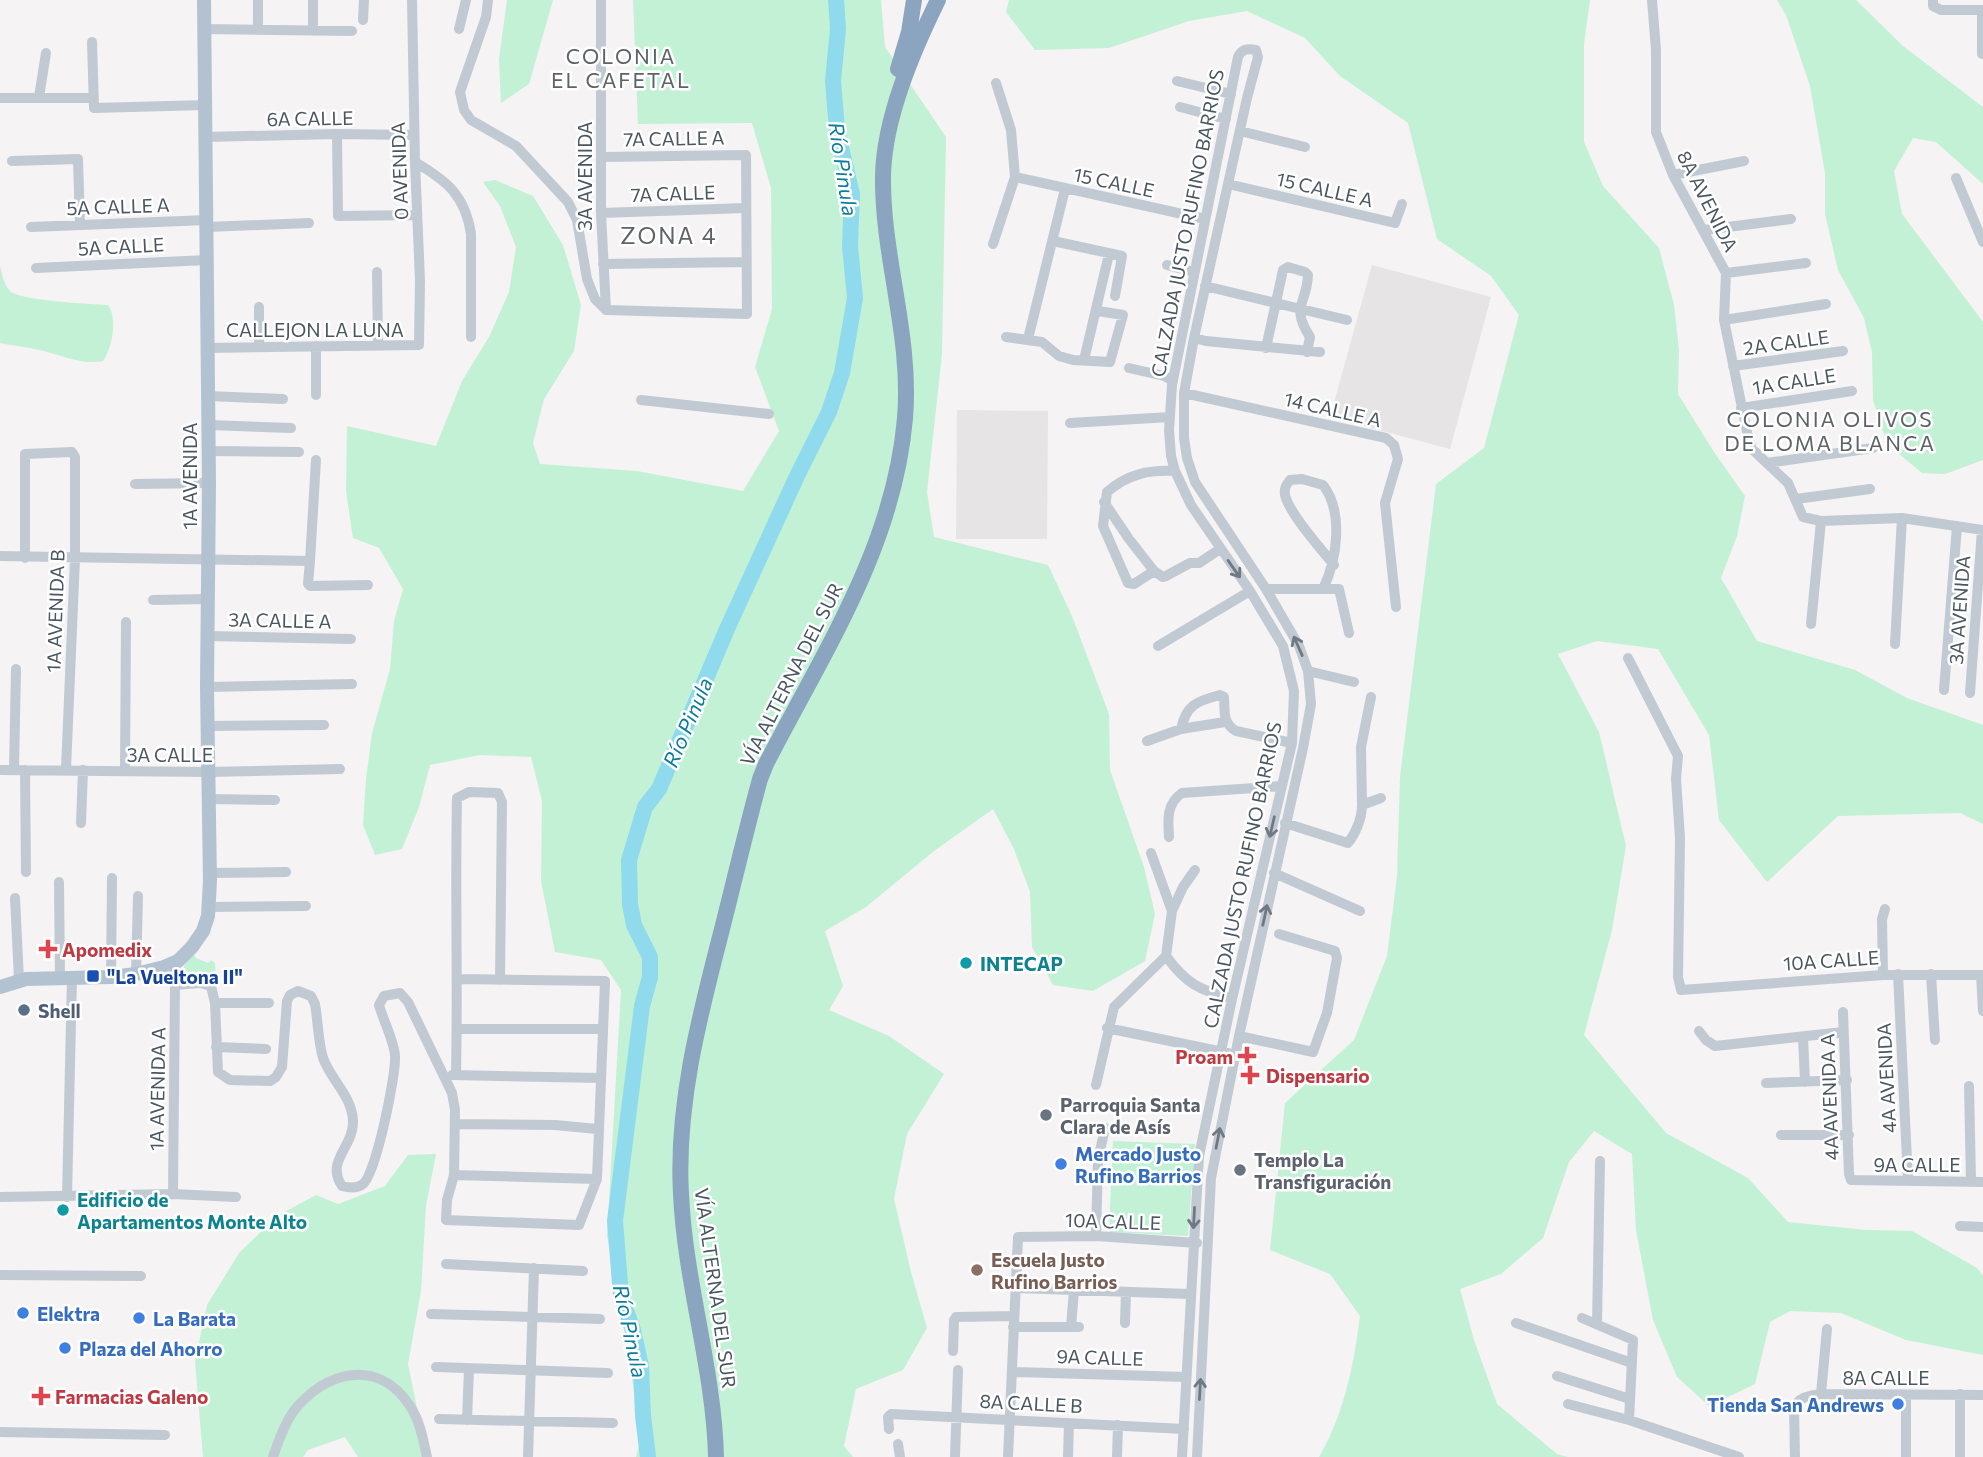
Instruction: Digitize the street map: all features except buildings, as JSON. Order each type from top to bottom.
[{"type":"highway","points":[[909,0],[909,32]]},
{"type":"highway","name":"VÍA ALTERNA DEL SUR","points":[[716,1457],[710,1398],[687,1261],[681,1193],[683,1112],[707,988],[760,779],[864,561],[887,476],[895,397],[895,355],[874,170],[884,113],[909,32],[914,0]]},
{"type":"highway","name":"VÍA ALTERNA DEL SUR","points":[[864,561],[879,539],[896,479],[905,417],[905,354],[887,231],[883,182],[885,150],[914,53],[938,0]]},
{"type":"highway","name":"VÍA ALTERNA DEL SUR","points":[[706,1457],[700,1399],[677,1264],[673,1215],[672,1158],[683,1055],[751,777],[856,580]]},
{"type":"main road","name":"1A AVENIDA","points":[[163,967],[178,961],[192,947],[206,923],[209,907],[209,425],[204,0]]},
{"type":"main road","points":[[10,983],[66,977],[111,977],[163,967]]},
{"type":"street","points":[[258,0],[258,23]]},
{"type":"street","points":[[313,0],[313,25]]},
{"type":"street","points":[[363,20],[364,0]]},
{"type":"street","name":"0 AVENIDA","points":[[412,0],[421,341]]},
{"type":"street","points":[[459,29],[466,0]]},
{"type":"street","points":[[488,0],[486,17],[460,92],[464,110],[471,120],[516,146],[568,202],[577,220],[587,279],[595,299],[606,310],[747,314],[746,208]]},
{"type":"street","name":"3A AVENIDA","points":[[601,0],[601,213],[606,310]]},
{"type":"street","name":"8A AVENIDA","points":[[1652,0],[1656,50],[1656,132],[1673,175],[1726,273],[1724,320],[1752,449],[1788,483],[1800,515],[1821,521]]},
{"type":"street","points":[[1933,0],[1933,6],[1941,10],[1982,10],[1982,54]]},
{"type":"street","points":[[205,29],[352,31]]},
{"type":"street","points":[[92,42],[92,97],[95,109],[206,106]]},
{"type":"street","name":"CALZADA JUSTO RUFINO BARRIOS","points":[[1182,1457],[1196,1174],[1232,999],[1292,743],[1294,691],[1283,646],[1183,491],[1171,456],[1173,381],[1240,52],[1248,48],[1256,50],[1258,57],[1194,338],[1184,393],[1184,438],[1195,482],[1266,589],[1299,646],[1308,671],[1311,704],[1211,1178],[1197,1457]]},
{"type":"street","points":[[39,97],[46,53]]},
{"type":"street","points":[[1177,81],[1231,94]]},
{"type":"street","points":[[993,244],[1014,177],[1015,156],[1011,130],[996,83]]},
{"type":"street","points":[[0,98],[92,97]]},
{"type":"street","points":[[1180,107],[1226,119]]},
{"type":"street","points":[[1240,131],[1305,147]]},
{"type":"street","points":[[337,134],[338,216],[417,215]]},
{"type":"street","name":"6A CALLE","points":[[206,137],[414,135]]},
{"type":"street","points":[[1220,147],[1236,149]]},
{"type":"street","name":"7A CALLE A","points":[[602,157],[746,155],[746,208]]},
{"type":"street","points":[[12,161],[78,159],[80,225]]},
{"type":"street","points":[[1673,175],[1744,161]]},
{"type":"street","points":[[415,162],[452,187],[468,219],[471,234],[471,337]]},
{"type":"street","name":"15 CALLE","points":[[1014,177],[1205,219]]},
{"type":"street","points":[[1956,178],[1983,242]]},
{"type":"street","name":"15 CALLE A","points":[[1228,184],[1395,223],[1402,204]]},
{"type":"street","points":[[1028,339],[1065,189]]},
{"type":"street","name":"7A CALLE","points":[[601,213],[746,208]]},
{"type":"street","points":[[1704,230],[1791,219]]},
{"type":"street","points":[[207,223],[309,223]]},
{"type":"street","name":"5A CALLE A","points":[[30,226],[207,223]]},
{"type":"street","points":[[1053,241],[1122,257],[1115,296]]},
{"type":"street","points":[[1084,360],[1098,311],[1109,254]]},
{"type":"street","name":"5A CALLE","points":[[36,268],[207,260]]},
{"type":"street","points":[[603,264],[746,262]]},
{"type":"street","points":[[1726,273],[1806,263]]},
{"type":"street","points":[[1167,265],[1194,272]]},
{"type":"street","points":[[1266,348],[1285,267],[1305,272],[1308,279],[1299,310],[1310,337],[1307,352]]},
{"type":"street","points":[[377,272],[379,346]]},
{"type":"street","points":[[1205,286],[1347,320]]},
{"type":"street","points":[[1724,320],[1826,304]]},
{"type":"street","points":[[259,307],[259,347]]},
{"type":"street","points":[[1187,309],[1200,311]]},
{"type":"street","points":[[1006,337],[1042,342],[1059,356],[1073,360],[1110,362],[1123,314],[1098,311]]},
{"type":"street","points":[[1194,338],[1320,352]]},
{"type":"street","name":"CALLEJON LA LUNA","points":[[207,348],[415,346],[421,341]]},
{"type":"street","points":[[316,346],[317,395]]},
{"type":"street","name":"2A CALLE","points":[[1733,366],[1843,351]]},
{"type":"street","points":[[1129,368],[1164,376],[1173,381]]},
{"type":"street","name":"1A CALLE","points":[[1741,408],[1852,391]]},
{"type":"street","name":"14 CALLE A","points":[[1184,393],[1386,438],[1394,445],[1398,459],[1384,503],[1396,607]]},
{"type":"street","points":[[208,396],[283,399]]},
{"type":"street","points":[[641,400],[769,414]]},
{"type":"street","points":[[1069,423],[1170,417]]},
{"type":"street","points":[[209,425],[291,428]]},
{"type":"street","points":[[1767,463],[1872,448]]},
{"type":"street","points":[[209,451],[299,452]]},
{"type":"street","name":"1A AVENIDA B","points":[[25,558],[26,453],[72,452],[75,558],[66,769]]},
{"type":"street","name":"3A CALLE A","points":[[316,460],[308,584],[368,585]]},
{"type":"street","points":[[1154,571],[1134,584],[1128,583],[1103,526],[1104,502],[1107,492],[1120,481],[1149,470],[1175,471]]},
{"type":"street","points":[[1323,589],[1334,565],[1333,503],[1323,485],[1302,479],[1290,480],[1284,492],[1289,505],[1334,565]]},
{"type":"street","points":[[135,484],[209,483]]},
{"type":"street","points":[[1796,499],[1870,489]]},
{"type":"street","points":[[1104,502],[1154,571],[1163,577],[1189,563],[1199,563],[1220,549]]},
{"type":"street","points":[[1202,520],[1216,512]]},
{"type":"street","points":[[1895,645],[1902,518]]},
{"type":"street","points":[[1811,624],[1821,521],[1902,518],[1982,530]]},
{"type":"street","points":[[1944,690],[1956,526]]},
{"type":"street","name":"3A AVENIDA","points":[[1970,693],[1982,530]]},
{"type":"street","points":[[0,556],[310,561]]},
{"type":"street","points":[[1266,589],[1339,589],[1349,632]]},
{"type":"street","points":[[1158,646],[1250,591]]},
{"type":"street","points":[[153,600],[208,599]]},
{"type":"street","points":[[125,771],[126,622]]},
{"type":"street","name":"3A CALLE A","points":[[208,636],[351,639]]},
{"type":"street","name":"10A CALLE","points":[[1628,658],[1678,756],[1678,977],[1681,990],[1796,979],[1898,974],[1982,975]]},
{"type":"street","points":[[16,669],[26,872]]},
{"type":"street","points":[[1308,671],[1354,682]]},
{"type":"street","points":[[208,687],[352,684]]},
{"type":"street","points":[[1181,729],[1184,713],[1194,705],[1220,695],[1224,697],[1225,722]]},
{"type":"street","points":[[1285,823],[1348,843],[1353,838],[1362,813],[1361,747],[1371,697]]},
{"type":"street","points":[[1147,741],[1181,729],[1225,722],[1236,731],[1292,743]]},
{"type":"street","points":[[208,726],[324,725]]},
{"type":"street","points":[[1288,760],[1300,763]]},
{"type":"street","name":"3A CALLE","points":[[0,769],[208,772],[341,769]]},
{"type":"street","points":[[81,823],[83,770]]},
{"type":"street","points":[[1169,837],[1170,809],[1173,801],[1182,793],[1282,786]]},
{"type":"street","points":[[456,1074],[457,797],[469,792],[500,794],[502,802],[500,980]]},
{"type":"street","points":[[209,799],[275,800]]},
{"type":"street","points":[[1362,805],[1381,799]]},
{"type":"street","points":[[1151,853],[1172,911]]},
{"type":"street","points":[[1096,1084],[1114,1007],[1167,957],[1172,911],[1183,887],[1195,870]]},
{"type":"street","points":[[209,873],[286,872]]},
{"type":"street","points":[[1274,873],[1360,911]]},
{"type":"street","points":[[111,977],[112,878]]},
{"type":"street","points":[[59,882],[66,977],[67,1197]]},
{"type":"street","points":[[136,974],[138,896]]},
{"type":"street","points":[[10,983],[15,898]]},
{"type":"street","points":[[209,907],[306,906]]},
{"type":"street","points":[[1883,975],[1882,919],[1885,909]]},
{"type":"street","points":[[1239,1036],[1313,1052],[1327,1013],[1337,958],[1335,951],[1279,934]]},
{"type":"street","points":[[1167,957],[1180,976],[1205,991],[1232,999]]},
{"type":"street","points":[[163,967],[175,985],[210,985],[215,1003],[218,1072],[230,1080],[270,1081],[276,1077],[282,1067],[286,1007],[290,995],[298,991],[311,996],[315,1004],[324,1059],[348,1099],[352,1113],[352,1134],[335,1173],[342,1186],[348,1188],[366,1182],[373,1167],[390,1095],[395,1055],[379,1005],[384,996],[396,992],[404,996],[452,1093],[456,1124],[454,1175],[447,1200],[446,1220],[579,1225],[597,1179],[605,981],[458,979]]},
{"type":"street","name":"4A AVENIDA","points":[[1898,974],[1908,1181]]},
{"type":"street","points":[[1931,974],[1935,1040]]},
{"type":"street","points":[[1982,975],[1983,1011]]},
{"type":"street","name":"1A AVENIDA A","points":[[173,1194],[175,985]]},
{"type":"street","points":[[215,1003],[269,1003]]},
{"type":"street","name":"4A AVENIDA A","points":[[1843,1012],[1851,1180]]},
{"type":"street","points":[[1107,1028],[1235,1055]]},
{"type":"street","points":[[457,1029],[603,1029]]},
{"type":"street","points":[[1699,1031],[1706,1041],[1715,1046],[1843,1032]]},
{"type":"street","points":[[1803,1037],[1805,1082]]},
{"type":"street","points":[[216,1048],[266,1049]]},
{"type":"street","points":[[442,1076],[456,1074],[601,1078]]},
{"type":"street","points":[[1766,1083],[1847,1080]]},
{"type":"street","points":[[1969,1086],[1971,1181]]},
{"type":"street","points":[[456,1124],[555,1125],[597,1129]]},
{"type":"street","points":[[1096,1236],[1098,1160],[1105,1128]]},
{"type":"street","points":[[1781,1135],[1849,1135]]},
{"type":"street","points":[[1597,1324],[1600,1161]]},
{"type":"street","points":[[454,1175],[597,1179]]},
{"type":"street","name":"9A CALLE","points":[[1851,1180],[1983,1182]]},
{"type":"street","points":[[0,1197],[173,1194],[236,1197]]},
{"type":"street","points":[[1960,1226],[1983,1227]]},
{"type":"street","name":"10A CALLE","points":[[1015,1288],[1018,1237],[1096,1236],[1206,1242]]},
{"type":"street","points":[[446,1264],[583,1271]]},
{"type":"street","points":[[528,1457],[534,1268]]},
{"type":"street","points":[[0,1275],[141,1276]]},
{"type":"street","points":[[1008,1457],[1015,1288],[1190,1294]]},
{"type":"street","points":[[953,1351],[956,1317],[1075,1327],[1074,1290]]},
{"type":"street","points":[[1125,1292],[1125,1323]]},
{"type":"street","points":[[431,1314],[600,1319]]},
{"type":"street","points":[[1582,1318],[1633,1339],[1629,1420]]},
{"type":"street","points":[[1516,1323],[1632,1363]]},
{"type":"street","points":[[1821,1394],[1827,1329]]},
{"type":"street","points":[[436,1367],[608,1373]]},
{"type":"street","points":[[467,1420],[469,1369]]},
{"type":"street","points":[[955,1457],[958,1370]]},
{"type":"street","name":"9A CALLE","points":[[1012,1372],[1186,1377]]},
{"type":"street","points":[[274,1457],[286,1423],[298,1406],[327,1384],[353,1373],[384,1381],[403,1397],[416,1416],[427,1457]]},
{"type":"street","points":[[1557,1376],[1630,1399]]},
{"type":"street","name":"8A CALLE","points":[[1795,1457],[1794,1408],[1797,1401],[1804,1397],[1821,1394],[1983,1395]]},
{"type":"street","points":[[1960,1394],[1960,1457]]},
{"type":"street","points":[[1906,1395],[1906,1457]]},
{"type":"street","points":[[1569,1404],[1629,1420],[1739,1457]]},
{"type":"street","name":"8A CALLE B","points":[[889,1429],[888,1417],[891,1414],[1184,1429]]},
{"type":"street","points":[[439,1419],[613,1423]]},
{"type":"street","points":[[1068,1457],[1069,1423]]},
{"type":"street","points":[[1117,1457],[1118,1425]]},
{"type":"street","points":[[0,1432],[165,1434]]},
{"type":"street","points":[[898,1444],[900,1457]]},
{"type":"shaded area","points":[[1372,265],[1491,297],[1450,449],[1330,417]]},
{"type":"shaded area","points":[[957,410],[1048,411],[1047,539],[956,539]]},
{"type":"green space","points":[[507,0],[553,0],[529,84],[501,103],[499,59]]},
{"type":"green space","points":[[633,0],[881,0],[885,47],[946,137],[942,354],[927,492],[934,537],[1048,565],[1072,616],[1109,714],[1110,770],[1144,867],[1155,914],[1145,961],[1093,991],[1053,985],[1032,947],[1030,892],[1014,849],[993,809],[934,851],[866,907],[825,931],[843,986],[829,1010],[889,1036],[944,1074],[907,1134],[894,1199],[927,1328],[903,1370],[856,1389],[844,1446],[853,1457],[636,1457],[640,1441],[630,1362],[607,1236],[621,990],[601,960],[555,952],[541,881],[542,801],[531,757],[480,755],[430,765],[419,807],[402,849],[375,855],[363,825],[372,733],[390,669],[394,621],[403,589],[379,548],[353,538],[346,491],[347,426],[436,446],[462,381],[489,337],[509,292],[516,247],[500,206],[483,182],[495,180],[533,196],[563,245],[581,305],[574,351],[544,399],[533,443],[540,464],[637,471],[743,491],[779,431],[755,367],[772,309],[771,188],[752,123],[638,124]]},
{"type":"green space","points":[[1009,0],[1590,0],[1584,44],[1584,142],[1603,186],[1659,248],[1674,305],[1679,351],[1678,394],[1745,496],[1737,536],[1721,578],[1757,641],[1855,670],[1907,698],[1983,725],[1983,824],[1960,813],[1838,816],[1767,882],[1719,820],[1709,735],[1658,649],[1597,641],[1558,654],[1599,732],[1626,846],[1612,930],[1584,1035],[1666,1133],[1748,1178],[1788,1222],[1866,1230],[1912,1231],[1977,1268],[1983,1276],[1983,1355],[1906,1340],[1841,1313],[1790,1311],[1770,1322],[1755,1384],[1709,1406],[1677,1377],[1653,1320],[1636,1230],[1632,1154],[1594,1131],[1569,1162],[1543,1238],[1501,1274],[1460,1289],[1474,1340],[1497,1404],[1557,1454],[1568,1457],[1319,1457],[1335,1424],[1347,1389],[1360,1316],[1330,1274],[1270,1250],[1285,1103],[1354,1040],[1387,956],[1397,876],[1400,777],[1436,484],[1484,448],[1519,315],[1491,276],[1437,239],[1408,123],[1340,76],[1305,38],[1247,11],[1189,21],[1109,48],[1035,50],[1006,12]]},
{"type":"green space","points":[[1777,0],[1856,0],[1903,46],[1983,107],[1983,184],[1936,142],[1913,138],[1894,171],[1902,214],[1983,322],[1983,460],[1945,474],[1922,473],[1887,444],[1873,400],[1872,352],[1864,318],[1838,270],[1825,214],[1825,173],[1810,86],[1786,15]]},
{"type":"green space","points":[[0,266],[6,286],[17,294],[57,301],[108,305],[113,318],[113,333],[103,361],[80,361],[0,343]]},
{"type":"green space","points":[[193,954],[208,963],[211,960],[215,963],[216,978],[187,980],[183,976],[184,966]]},
{"type":"green space","points":[[1113,1141],[1195,1144],[1188,1236],[1109,1232]]},
{"type":"green space","points":[[436,1154],[426,1206],[421,1291],[408,1364],[427,1457],[358,1457],[345,1437],[308,1450],[303,1457],[203,1457],[195,1361],[207,1305],[239,1253],[277,1216],[316,1195],[338,1204],[385,1186],[408,1155]]},
{"type":"waterway","name":"Río Pinula","points":[[648,1457],[641,1366],[633,1330],[621,1296],[615,1221],[642,1006],[650,977],[650,957],[634,925],[630,904],[629,860],[645,807],[659,789],[727,629],[829,412],[842,373],[855,298],[850,246],[852,194],[837,130],[833,81],[838,29],[836,0]]},
{"type":"place","name":"Apomedix","points":[[48,949]]},
{"type":"place","name":"INTECAP","points":[[966,963]]},
{"type":"place","name":"\"La Vueltona II\"","points":[[93,976]]},
{"type":"place","name":"Shell","points":[[24,1010]]},
{"type":"place","name":"Proam","points":[[1247,1056]]},
{"type":"place","name":"Dispensario","points":[[1250,1075]]},
{"type":"place","name":"Parroquia Santa Clara de Asís","points":[[1046,1115]]},
{"type":"place","name":"Mercado Justo Rufino Barrios","points":[[1061,1164]]},
{"type":"place","name":"Templo La Transfiguración","points":[[1240,1170]]},
{"type":"place","name":"Edificio de Apartamentos Monte Alto","points":[[63,1210]]},
{"type":"place","name":"Escuela Justo Rufino Barrios","points":[[977,1270]]},
{"type":"place","name":"Elektra","points":[[23,1313]]},
{"type":"place","name":"La Barata","points":[[139,1318]]},
{"type":"place","name":"Plaza del Ahorro","points":[[65,1348]]},
{"type":"place","name":"Farmacias Galeno","points":[[41,1396]]},
{"type":"place","name":"Tienda San Andrews","points":[[1898,1404]]},
{"type":"district","name":"COLONIA EL CAFETAL","points":[[621,67]]},
{"type":"district","name":"ZONA 4","points":[[669,235]]},
{"type":"district","name":"COLONIA OLIVOS DE LOMA BLANCA","points":[[1830,430]]}]
